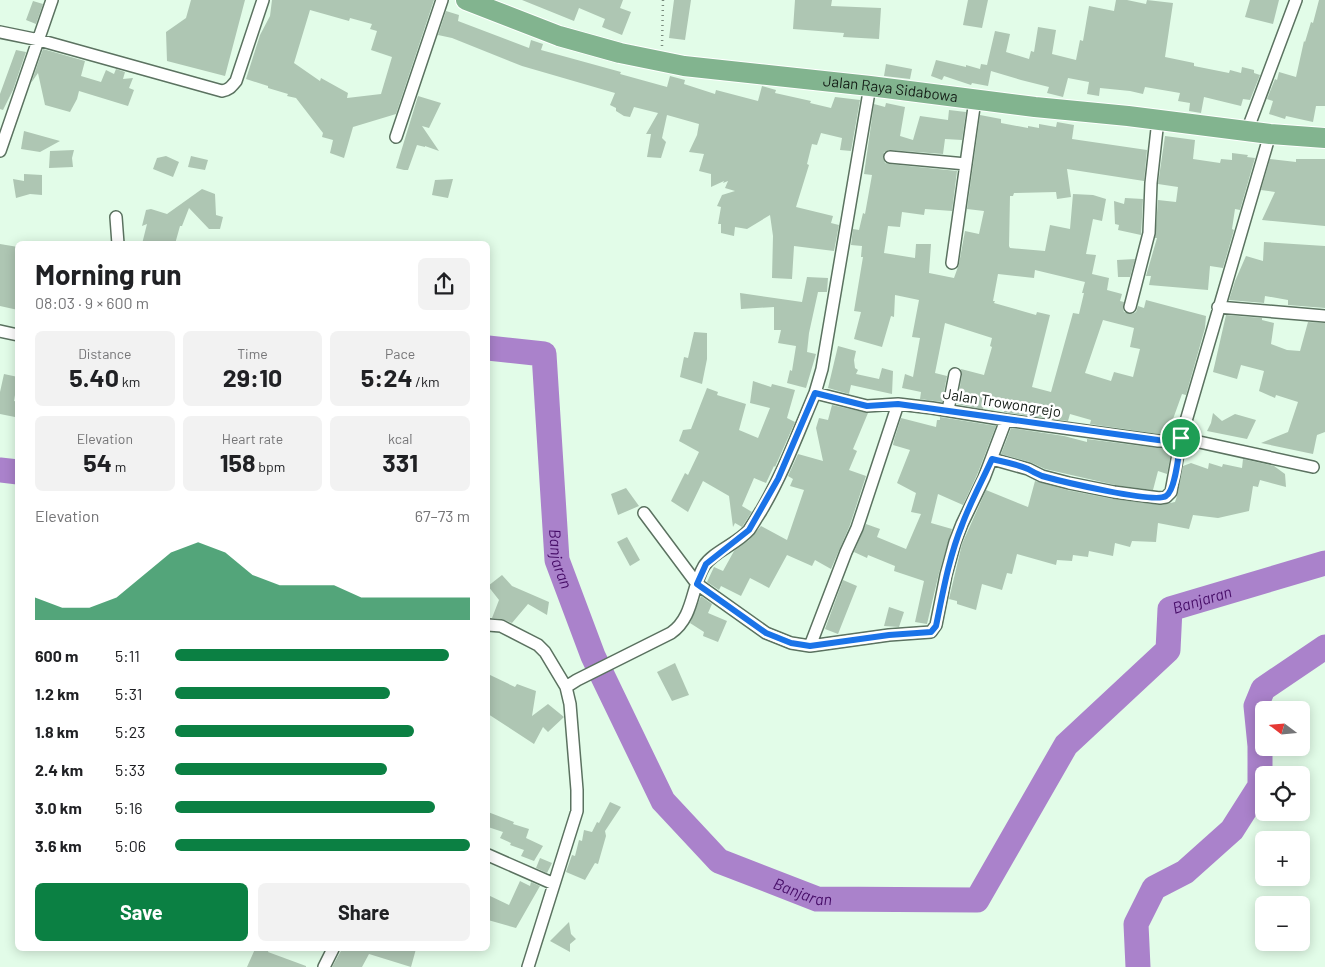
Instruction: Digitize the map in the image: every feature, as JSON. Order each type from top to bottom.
[{"type":"highway","name":"Jalan Raya Sidabowa","points":[[466,0],[560,36],[620,53],[662,62],[1270,134],[1325,138]]},
{"type":"street","points":[[0,151],[52,0]]},
{"type":"street","points":[[0,32],[39,40],[222,91],[231,88],[236,81],[263,0]]},
{"type":"street","points":[[396,137],[442,0]]},
{"type":"street","points":[[1247,131],[1296,0]]},
{"type":"street","points":[[566,687],[679,628],[689,611],[697,584],[706,564],[749,530],[778,479],[815,393],[822,369],[870,86]]},
{"type":"street","points":[[952,263],[975,100]]},
{"type":"street","points":[[1130,307],[1149,233],[1151,183],[1158,120]]},
{"type":"street","points":[[992,459],[1028,469],[1042,476],[1114,492],[1160,498],[1166,497],[1170,492],[1181,438],[1270,134]]},
{"type":"street","points":[[890,158],[966,164]]},
{"type":"street","points":[[116,217],[118,241]]},
{"type":"street","points":[[1218,307],[1325,316]]},
{"type":"street","points":[[0,331],[15,334]]},
{"type":"street","points":[[948,410],[955,374]]},
{"type":"street","name":"Jalan Trowongrejo","points":[[815,393],[867,406],[898,404],[1158,440],[1168,441],[1181,438],[1313,467]]},
{"type":"street","points":[[810,646],[857,528],[898,404]]},
{"type":"street","points":[[644,513],[697,584],[766,633],[791,643],[810,646],[889,635],[931,632],[935,629],[950,559],[962,524],[992,459],[1006,420]]},
{"type":"street","points":[[490,625],[501,626],[538,645],[545,652],[566,687],[570,704],[578,802],[577,811],[528,967]]},
{"type":"street","points":[[490,856],[554,884]]},
{"type":"street","points":[[324,967],[331,951]]},
{"type":"path","points":[[662,62],[663,0]]},
{"type":"building","points":[[191,0],[245,0],[225,76],[167,61],[166,32],[186,18]]},
{"type":"building","points":[[272,0],[434,0],[396,114],[353,127],[344,158],[330,153],[333,140],[322,137],[323,133],[296,98],[246,79],[260,35],[270,16]],"holes":[[[310,10],[349,21],[350,18],[372,24],[370,29],[377,31],[371,50],[392,57],[381,94],[347,98],[348,93],[321,78],[320,81],[294,63]]]},
{"type":"building","points":[[522,0],[623,0],[620,8],[631,12],[622,35],[602,27],[605,19],[579,8],[574,21]]},
{"type":"building","points":[[674,0],[691,0],[685,40],[669,38]]},
{"type":"building","points":[[795,0],[832,0],[831,6],[881,8],[879,39],[843,37],[844,33],[793,29]]},
{"type":"building","points":[[968,0],[988,0],[982,28],[963,25]]},
{"type":"building","points":[[1116,0],[1146,4],[1147,0],[1173,3],[1165,57],[1194,63],[1194,66],[1229,73],[1230,70],[1241,73],[1242,67],[1254,70],[1254,73],[1260,75],[1250,100],[1243,99],[1241,106],[1204,97],[1201,113],[1189,111],[1190,103],[1178,101],[1180,93],[1145,87],[1143,94],[1100,88],[1099,96],[1087,94],[1089,82],[1068,78],[1063,97],[1047,93],[1049,87],[991,71],[988,86],[972,83],[971,85],[944,76],[942,80],[931,76],[936,60],[980,69],[981,64],[987,65],[995,31],[1010,34],[1006,52],[1029,59],[1031,51],[1034,52],[1038,27],[1056,30],[1052,54],[1076,60],[1080,40],[1083,41],[1089,6],[1114,11]]},
{"type":"building","points":[[1250,0],[1279,0],[1273,24],[1245,17]]},
{"type":"building","points":[[1319,0],[1325,0],[1325,106],[1316,106],[1313,122],[1286,116],[1285,119],[1269,114],[1273,101],[1267,99],[1279,72],[1296,77],[1304,41],[1311,22],[1313,23]]},
{"type":"building","points":[[33,1],[43,4],[36,24],[26,20]]},
{"type":"building","points":[[446,11],[459,15],[458,21],[529,48],[531,40],[543,44],[541,50],[667,87],[670,76],[685,80],[684,84],[715,94],[716,90],[758,101],[762,86],[776,90],[775,93],[811,101],[810,103],[831,108],[835,97],[860,100],[851,151],[840,150],[842,138],[821,133],[817,145],[812,144],[807,164],[809,165],[796,207],[833,216],[831,223],[839,225],[834,251],[794,246],[792,279],[772,278],[773,236],[770,215],[747,229],[735,227],[734,236],[721,233],[721,224],[718,224],[721,207],[717,206],[722,195],[735,191],[725,188],[728,181],[711,187],[711,174],[699,171],[704,154],[689,152],[697,135],[699,124],[667,115],[662,138],[666,142],[661,158],[647,157],[651,134],[646,134],[658,113],[634,107],[630,117],[624,116],[610,105],[615,93],[522,66],[452,38],[438,35]]},
{"type":"building","points":[[43,49],[85,61],[81,76],[101,82],[106,70],[114,74],[116,69],[125,72],[123,79],[133,78],[129,88],[134,90],[128,106],[79,91],[70,112],[45,105],[38,73],[31,83]]},
{"type":"building","points":[[16,50],[26,52],[13,90],[3,110],[0,109],[0,94]]},
{"type":"building","points":[[886,64],[912,69],[910,79],[884,76]]},
{"type":"building","points":[[418,96],[441,103],[429,128],[422,126],[439,151],[417,145],[408,170],[404,170],[396,168]]},
{"type":"building","points":[[886,103],[905,107],[900,136],[913,140],[920,116],[948,120],[949,110],[966,112],[962,140],[945,139],[943,154],[890,150],[884,152],[883,157],[885,163],[889,164],[957,171],[952,211],[925,209],[924,215],[902,212],[900,227],[888,226],[884,253],[915,258],[916,244],[931,244],[929,273],[954,278],[959,264],[965,231],[979,234],[984,211],[967,209],[980,115],[1001,119],[1001,123],[1028,128],[1028,126],[1039,128],[1039,124],[1056,127],[1057,122],[1074,125],[1072,139],[1147,150],[1144,181],[1067,169],[1071,197],[1057,199],[1056,192],[1014,193],[1013,196],[1010,196],[1009,246],[1010,248],[1045,251],[1050,225],[1070,229],[1073,194],[1093,195],[1106,199],[1102,221],[1093,219],[1086,254],[1096,255],[1092,274],[1109,278],[1107,290],[1122,294],[1120,301],[1124,302],[1124,312],[1132,314],[1136,312],[1138,306],[1144,308],[1146,300],[1206,316],[1205,328],[1186,395],[1182,394],[1168,433],[1159,434],[1090,424],[1091,420],[1070,414],[1068,421],[1004,412],[1007,402],[987,396],[983,409],[957,404],[962,375],[961,369],[984,375],[992,347],[990,346],[992,338],[945,323],[935,373],[947,376],[942,402],[920,399],[921,392],[902,388],[905,374],[913,377],[920,338],[912,337],[919,300],[895,295],[894,317],[891,316],[882,347],[854,339],[861,312],[854,311],[863,257],[861,257],[862,246],[851,245],[853,229],[859,230],[863,213],[865,214],[872,175],[864,174],[874,104],[885,107]],"holes":[[[1035,270],[1085,282],[1079,314],[1073,313],[1051,392],[1032,387],[1050,315],[1037,312],[1036,315],[994,303],[995,301],[993,301],[998,274],[1034,278]],[[1103,320],[1134,328],[1130,347],[1140,349],[1133,377],[1114,372],[1111,381],[1085,373]]]},
{"type":"building","points":[[24,131],[60,141],[40,152],[21,149]]},
{"type":"building","points":[[1165,136],[1195,140],[1193,159],[1220,163],[1221,159],[1232,160],[1232,153],[1255,158],[1240,210],[1235,209],[1232,229],[1234,230],[1223,268],[1210,266],[1208,290],[1149,285],[1151,276],[1146,276],[1157,238],[1155,238],[1158,200],[1176,202],[1178,187],[1158,184]]},
{"type":"building","points":[[74,150],[72,158],[73,167],[49,168],[50,151]]},
{"type":"building","points":[[166,156],[179,162],[173,177],[153,169],[157,158]]},
{"type":"building","points":[[191,156],[208,160],[205,170],[188,167]]},
{"type":"building","points":[[1270,159],[1296,162],[1296,159],[1325,159],[1325,226],[1262,220],[1275,192],[1261,190]]},
{"type":"building","points":[[24,174],[42,175],[42,195],[30,194],[16,198],[13,179],[24,181]]},
{"type":"building","points":[[453,179],[448,198],[432,195],[435,180]]},
{"type":"building","points":[[202,189],[215,194],[216,215],[223,217],[220,229],[209,229],[189,208],[182,226],[180,226],[176,241],[143,241],[147,224],[142,226],[146,210],[151,209],[167,214]]},
{"type":"building","points":[[1125,198],[1143,199],[1141,235],[1118,230],[1119,225],[1115,224],[1114,201],[1124,204]]},
{"type":"building","points":[[1264,242],[1325,246],[1325,308],[1288,305],[1288,300],[1265,296],[1264,303],[1229,300],[1246,256],[1263,261]]},
{"type":"building","points":[[0,244],[15,246],[15,309],[0,306]]},
{"type":"building","points":[[1135,259],[1130,277],[1118,277],[1117,260]]},
{"type":"building","points":[[807,277],[828,278],[827,292],[818,292],[809,333],[807,352],[816,354],[806,388],[787,383],[790,370],[792,371],[796,346],[778,343],[781,330],[774,330],[774,307],[741,309],[740,293],[802,302]]},
{"type":"building","points":[[1226,315],[1262,318],[1262,320],[1274,323],[1271,344],[1287,350],[1300,351],[1308,322],[1325,323],[1325,432],[1317,435],[1313,454],[1261,443],[1288,432],[1298,402],[1276,395],[1275,398],[1259,391],[1264,371],[1241,365],[1237,379],[1213,372]]},
{"type":"building","points":[[694,332],[707,333],[707,359],[702,384],[680,377],[684,357],[688,358]]},
{"type":"building","points":[[838,346],[856,351],[854,360],[855,368],[858,370],[856,374],[879,379],[882,368],[893,371],[892,394],[851,385],[849,394],[828,388]]},
{"type":"building","points":[[4,374],[15,376],[15,417],[0,414],[0,392]]},
{"type":"building","points":[[753,381],[771,387],[772,384],[795,390],[787,418],[795,422],[766,483],[754,478],[742,506],[752,512],[742,527],[735,523],[733,527],[729,496],[703,481],[688,512],[671,501],[685,473],[688,475],[699,452],[679,441],[683,430],[691,429],[707,388],[718,392],[717,395],[746,404],[739,430],[758,438],[770,408],[750,403]]},
{"type":"building","points":[[832,405],[868,413],[853,449],[857,451],[849,470],[866,476],[850,525],[831,569],[815,560],[812,566],[787,555],[769,588],[750,578],[741,596],[721,586],[719,590],[707,582],[714,567],[723,571],[734,551],[749,540],[761,526],[787,540],[804,490],[790,486],[793,479],[788,476],[798,454],[823,461],[816,428],[819,418],[828,420]]},
{"type":"building","points":[[1213,413],[1222,421],[1235,414],[1256,420],[1247,439],[1207,431]]},
{"type":"building","points":[[940,417],[996,426],[963,505],[938,494],[931,523],[952,529],[927,624],[915,622],[924,581],[894,571],[895,566],[868,555],[867,558],[854,552],[866,524],[880,529],[877,537],[906,549],[921,514],[911,512],[916,493],[897,483],[910,450],[893,445],[894,440],[901,418],[936,427],[937,420],[940,420]]},
{"type":"building","points":[[1011,428],[1064,436],[1087,442],[1087,439],[1157,448],[1172,448],[1167,474],[1158,471],[1153,490],[1115,485],[1045,469],[1030,462],[1001,454]]},
{"type":"building","points":[[1243,459],[1274,466],[1285,474],[1286,487],[1260,480],[1258,487],[1253,486],[1249,511],[1218,518],[1193,515],[1189,529],[1158,523],[1156,542],[1132,541],[1130,547],[1115,543],[1113,556],[1089,551],[1088,557],[1073,555],[1072,561],[1057,560],[1056,565],[1017,554],[1012,574],[1007,573],[1002,590],[982,584],[976,610],[957,604],[957,601],[949,599],[962,544],[986,490],[1028,507],[1035,481],[1067,490],[1113,499],[1161,505],[1175,502],[1183,466],[1191,463],[1208,469],[1209,463],[1222,467],[1223,464],[1242,468]]},
{"type":"building","points":[[626,488],[639,506],[618,515],[611,494]]},
{"type":"building","points":[[627,537],[640,560],[630,566],[617,542]]},
{"type":"building","points":[[502,575],[512,586],[549,602],[547,615],[528,604],[512,623],[492,618],[499,600],[490,589],[490,584]]},
{"type":"building","points":[[843,580],[857,586],[838,634],[825,629]]},
{"type":"building","points":[[701,596],[712,604],[708,613],[727,621],[718,642],[703,636],[704,632],[690,623]]},
{"type":"building","points":[[889,607],[904,612],[899,627],[884,626]]},
{"type":"building","points":[[675,663],[689,695],[672,701],[657,672]]},
{"type":"building","points":[[490,675],[515,687],[517,684],[536,691],[532,716],[548,704],[564,717],[548,732],[543,727],[534,744],[490,715]]},
{"type":"building","points":[[610,802],[621,807],[605,831],[606,836],[598,864],[595,863],[585,880],[566,872],[572,855],[575,856],[579,840],[582,841],[584,830],[592,832]]},
{"type":"building","points":[[490,813],[514,822],[513,824],[529,829],[526,838],[543,846],[534,861],[521,856],[524,850],[510,845],[511,843],[500,838],[503,832],[490,828]]},
{"type":"building","points":[[540,858],[552,863],[547,873],[536,868]]},
{"type":"building","points":[[520,881],[530,886],[531,882],[540,886],[516,928],[490,921],[490,896],[509,905]]},
{"type":"building","points":[[569,922],[571,934],[576,939],[570,944],[570,952],[550,941]]},
{"type":"building","points":[[254,951],[268,951],[306,966],[306,967],[247,967]]},
{"type":"building","points":[[341,951],[415,951],[411,967],[369,954],[362,967],[332,967]]},
{"type":"waterway","name":"Banjaran","points":[[490,348],[544,354],[557,560],[593,656],[663,801],[719,861],[817,899],[977,900],[1066,745],[1168,650],[1170,609],[1325,563]]},
{"type":"waterway","name":"Banjaran","points":[[0,470],[15,472]]},
{"type":"waterway","points":[[1138,967],[1136,924],[1154,888],[1185,872],[1232,830],[1260,786],[1260,746],[1256,706],[1263,689],[1325,647]]},
{"type":"route","points":[[815,393],[867,406],[898,404],[1158,440],[1168,441],[1181,438],[1173,484],[1166,497],[1160,498],[1114,492],[1042,476],[1028,469],[992,459],[962,524],[950,559],[936,626],[931,632],[889,635],[810,646],[791,643],[766,633],[697,584],[706,564],[744,536],[749,530],[778,479],[815,393]]}]
